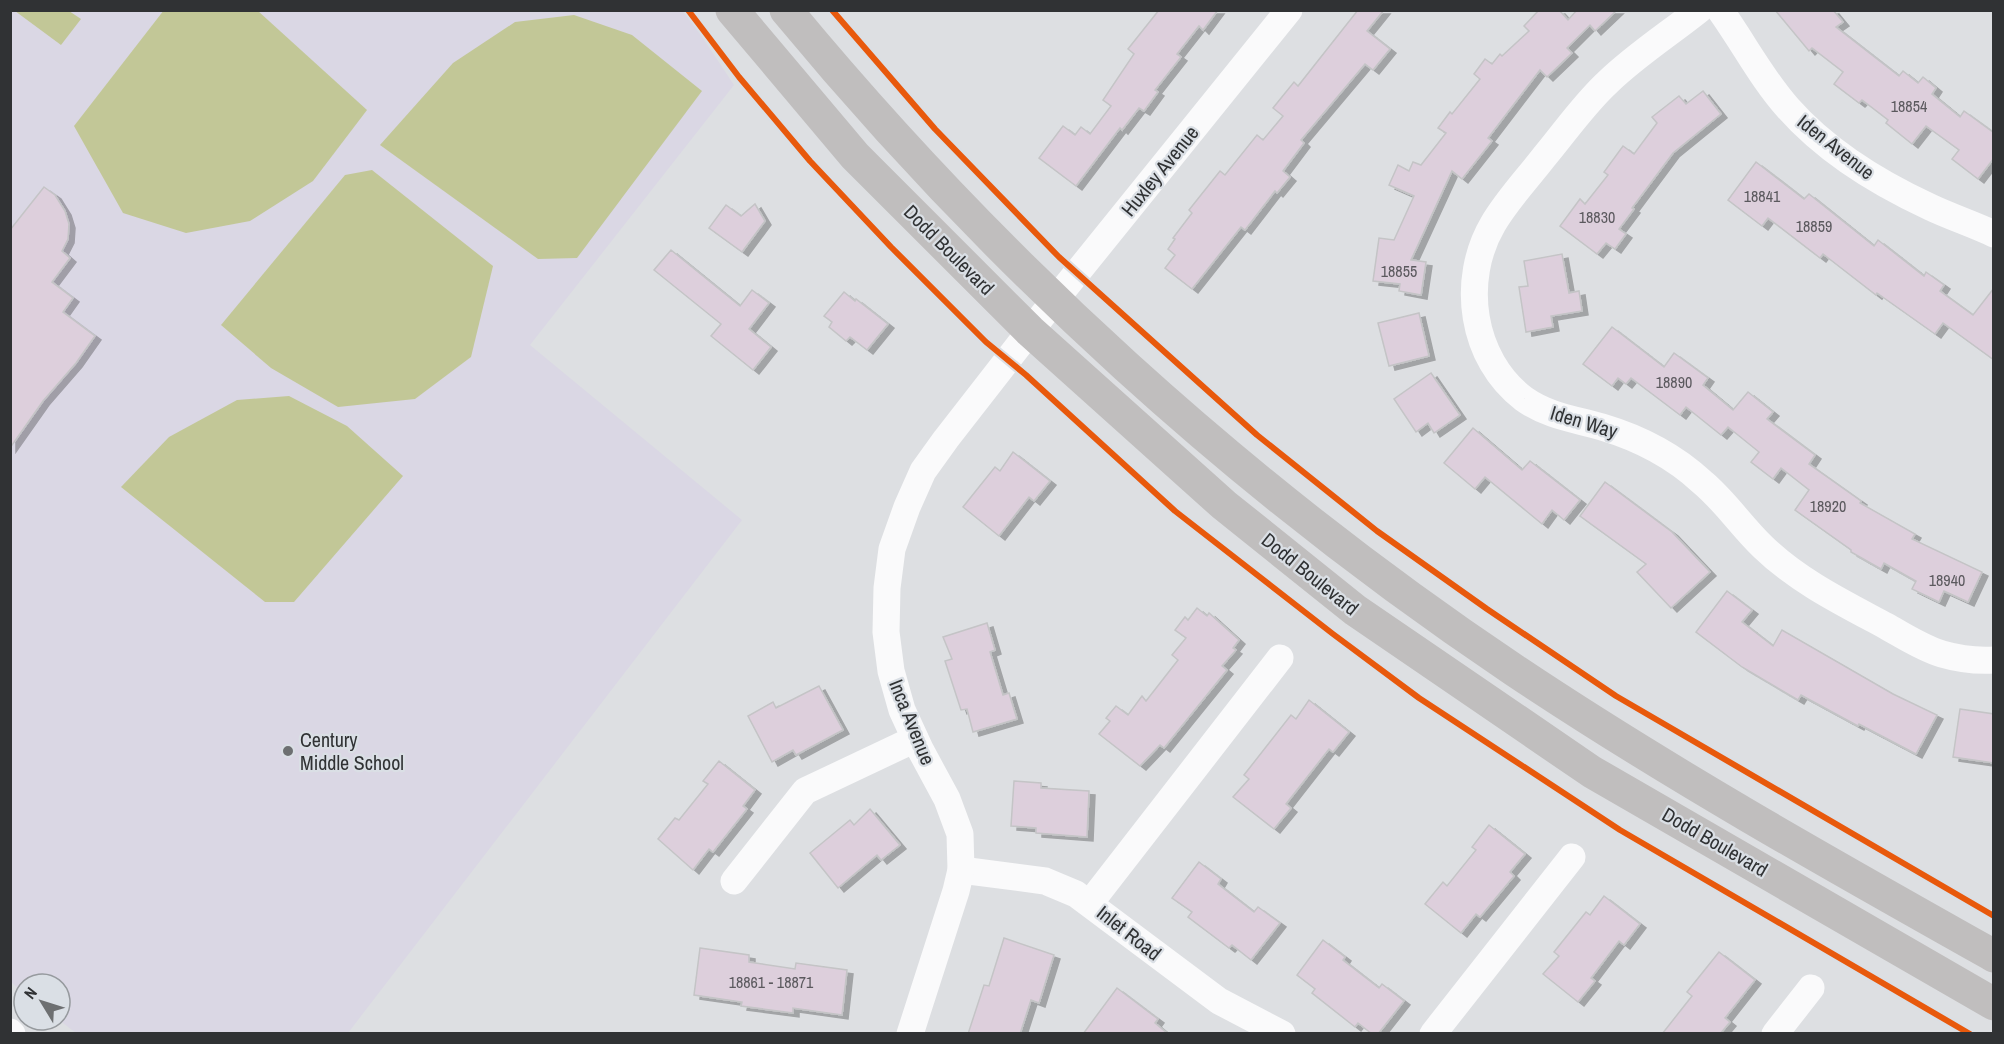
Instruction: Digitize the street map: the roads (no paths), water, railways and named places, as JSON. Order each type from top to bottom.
[{"type":"main road","name":"Dodd Boulevard","points":[[732,10],[855,156],[1030,331],[1224,505],[1365,619],[1592,772],[1994,1004]]},
{"type":"main road","name":"Dodd Boulevard","points":[[786,10],[907,149],[1022,268],[1145,382],[1250,473],[1327,535],[1480,647],[1617,737],[1994,956]]},
{"type":"street","name":"Huxley Avenue","points":[[1030,331],[1289,10]]},
{"type":"street","name":"Iden Way","points":[[1699,10],[1627,65],[1593,97],[1493,223],[1479,257],[1474,292],[1475,310],[1484,345],[1500,374],[1521,396],[1548,413],[1623,434],[1665,454],[1719,498],[1748,532],[1779,562],[1815,586],[1938,653],[1970,660],[1994,660]]},
{"type":"street","name":"Iden Avenue","points":[[1719,10],[1773,90],[1802,123],[1818,137],[1872,177],[1994,234]]},
{"type":"street","name":"Inca Avenue","points":[[910,1034],[956,891],[961,870],[960,834],[955,816],[902,710],[891,671],[886,632],[887,588],[892,549],[923,471],[1030,331]]},
{"type":"street","points":[[1090,903],[1280,658]]},
{"type":"street","points":[[734,881],[805,791],[915,739]]},
{"type":"street","points":[[1433,1034],[1572,857]]},
{"type":"street","name":"Inlet Road","points":[[961,870],[1045,881],[1068,890],[1090,903],[1219,1001],[1282,1034]]},
{"type":"street","points":[[1775,1034],[1811,988]]},
{"type":"place","name":"Century Middle School","points":[[288,751]]}]
